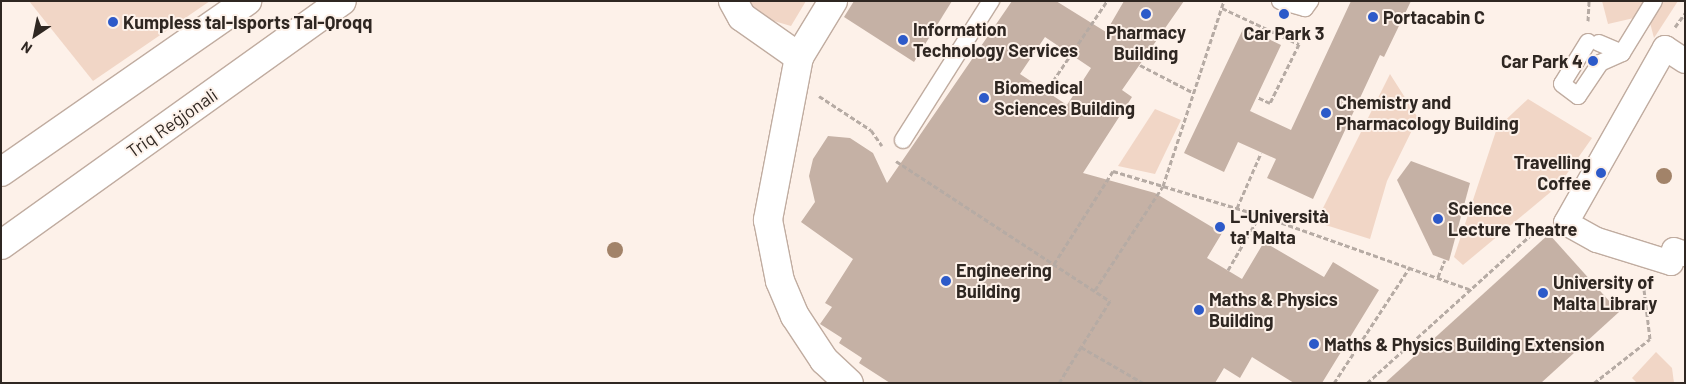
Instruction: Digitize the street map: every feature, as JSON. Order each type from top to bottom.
[{"type":"main road","points":[[1,172],[247,1]]},
{"type":"main road","name":"Triq Reġjonali","points":[[1,245],[342,1]]},
{"type":"main road","points":[[733,1],[742,16],[797,69]]},
{"type":"main road","points":[[833,1],[797,69],[768,220],[780,281],[795,316],[824,360],[849,383]]},
{"type":"street","points":[[1685,61],[1665,48],[1566,223],[1597,240],[1671,263],[1674,250],[1685,254]]},
{"type":"lane","points":[[903,140],[991,1]]},
{"type":"lane","points":[[1280,1],[1305,8],[1310,1]]},
{"type":"lane","points":[[1622,52],[1594,43],[1562,84],[1578,96],[1600,63],[1622,52],[1654,1]]},
{"type":"path","points":[[1053,81],[1107,1]]},
{"type":"path","points":[[1095,290],[1163,186],[1192,92],[1224,1]]},
{"type":"path","points":[[1222,8],[1299,44],[1270,103],[1257,97]]},
{"type":"path","points":[[1140,65],[1192,92]]},
{"type":"path","points":[[797,69],[871,130],[885,150]]},
{"type":"path","points":[[1237,208],[1262,153]]},
{"type":"path","points":[[889,157],[1110,301],[1059,383]]},
{"type":"path","points":[[1054,264],[1113,171],[1237,208],[1410,266],[1469,289]]},
{"type":"path","points":[[1228,270],[1260,216]]},
{"type":"path","points":[[1367,383],[1539,227]]},
{"type":"path","points":[[1438,278],[1445,260]]},
{"type":"path","points":[[1334,383],[1410,266]]},
{"type":"path","points":[[1594,383],[1650,339],[1643,275]]},
{"type":"path","points":[[1081,348],[1143,383]]},
{"type":"shaded area","name":"Kumpless tal-Isports Tal-Qroqq","points":[[29,1],[210,1],[93,81]]},
{"type":"shaded area","points":[[745,1],[806,1],[791,26],[754,15]]},
{"type":"shaded area","points":[[1602,1],[1644,1],[1634,18],[1608,24]]},
{"type":"shaded area","points":[[1661,1],[1678,1],[1654,38],[1649,19]]},
{"type":"shaded area","points":[[1390,74],[1418,118],[1387,181],[1370,239],[1316,222]]},
{"type":"shaded area","points":[[1528,99],[1592,138],[1559,185],[1463,265],[1454,257],[1497,128]]},
{"type":"shaded area","points":[[1155,109],[1181,120],[1155,174],[1118,166]]},
{"type":"shaded area","points":[[1656,352],[1672,368],[1674,383],[1637,383],[1632,378]]},
{"type":"building","name":"Information Technology Services","points":[[854,1],[952,1],[914,62],[844,17]]},
{"type":"building","points":[[1012,1],[1056,1],[1106,32],[1124,1],[1184,1],[1122,90],[1132,97],[1083,173],[1155,193],[1222,233],[1207,258],[1242,279],[1264,242],[1324,277],[1333,262],[1379,290],[1322,383],[1294,383],[1252,357],[1240,378],[1224,368],[1215,383],[890,383],[859,363],[862,358],[839,343],[842,338],[820,324],[832,307],[825,303],[853,259],[801,222],[815,202],[809,176],[813,159],[828,136],[850,138],[873,153],[887,183]],"holes":[[[1045,37],[1091,68],[1067,105],[1020,74]]]},
{"type":"building","name":"Chemistry and Pharmacology Building","points":[[1351,1],[1411,1],[1384,57],[1380,55],[1313,199],[1267,178],[1276,159],[1238,142],[1224,172],[1184,153],[1244,27],[1281,45],[1250,111],[1291,130]]},
{"type":"building","name":"Science Lecture Theatre","points":[[1411,161],[1470,183],[1449,261],[1433,255],[1397,180]]},
{"type":"building","name":"University of Malta Library","points":[[1549,234],[1619,312],[1541,383],[1385,383]]},
{"type":"place","name":"Pharmacy Building","points":[[1146,14]]},
{"type":"place","name":"Car Park 3","points":[[1284,14]]},
{"type":"place","name":"Portacabin C","points":[[1373,17]]},
{"type":"place","name":"Kumpless tal-Isports Tal-Qroqq","points":[[113,22]]},
{"type":"place","name":"Information Technology Services","points":[[903,40]]},
{"type":"place","name":"Car Park 4","points":[[1593,61]]},
{"type":"place","name":"Biomedical Sciences Building","points":[[984,98]]},
{"type":"place","name":"Chemistry and Pharmacology Building","points":[[1326,113]]},
{"type":"place","name":"Travelling Coffee","points":[[1601,173]]},
{"type":"place","name":"Science Lecture Theatre","points":[[1438,219]]},
{"type":"place","name":"L-Università ta' Malta","points":[[1220,227]]},
{"type":"place","name":"Engineering Building","points":[[946,281]]},
{"type":"place","name":"University of Malta Library","points":[[1543,293]]},
{"type":"place","name":"Maths & Physics Building","points":[[1199,310]]},
{"type":"place","name":"Maths & Physics Building Extension","points":[[1314,344]]}]
